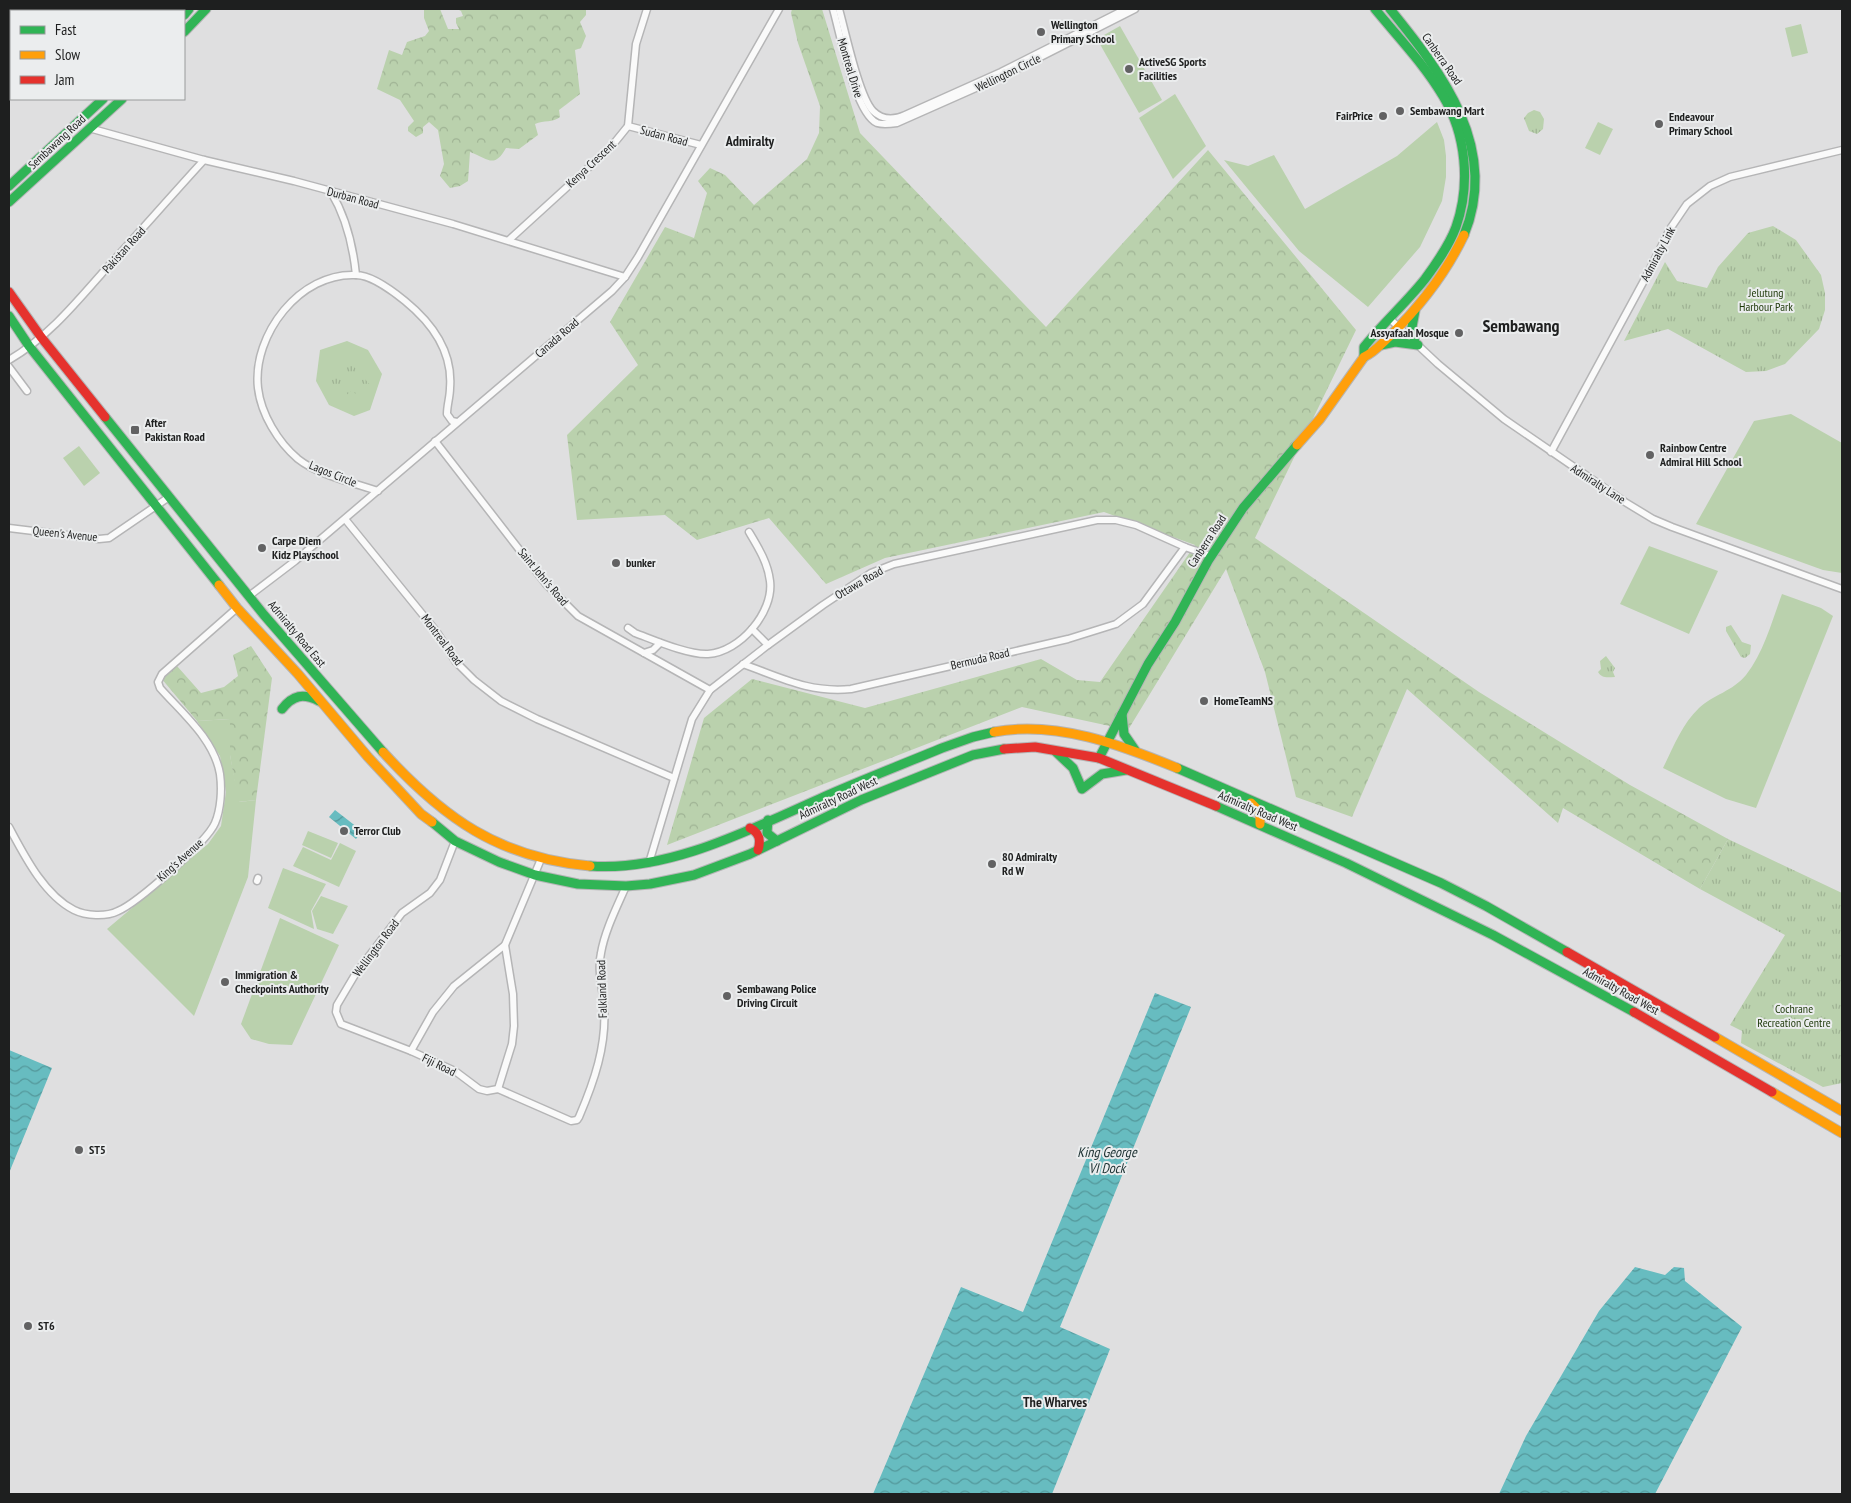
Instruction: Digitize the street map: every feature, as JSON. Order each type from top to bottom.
[{"type":"main road","points":[[185,31],[205,9]]},
{"type":"main road","name":"Canberra Road","points":[[1364,357],[1364,347],[1421,284],[1456,229],[1466,175],[1458,132],[1452,114],[1442,95],[1375,9]]},
{"type":"main road","name":"Canberra Road","points":[[1098,758],[1211,556],[1243,508],[1320,419],[1364,357],[1379,346],[1431,290],[1466,231],[1473,204],[1476,174],[1472,147],[1463,116],[1447,84],[1390,9]]},
{"type":"main road","name":"Sembawang Road","points":[[9,186],[102,100]]},
{"type":"main road","name":"Sembawang Road","points":[[9,202],[121,100]]},
{"type":"main road","name":"Admiralty Road East","points":[[9,292],[41,337],[302,661],[402,772],[432,801],[465,826],[514,850],[541,859],[580,866],[627,866],[649,863]]},
{"type":"main road","points":[[1416,308],[1412,324],[1412,335],[1416,344]]},
{"type":"main road","name":"Admiralty Road East","points":[[9,316],[29,346],[236,608],[421,814],[455,841],[499,862],[536,875],[578,884],[626,886]]},
{"type":"main road","points":[[1379,346],[1393,341],[1416,344]]},
{"type":"main road","points":[[282,710],[288,700],[297,696],[309,696],[324,704]]},
{"type":"main road","points":[[1122,714],[1121,730],[1124,738],[1137,753]]},
{"type":"main road","name":"Admiralty Road West","points":[[649,863],[680,855],[750,828],[970,737],[991,732],[1035,728],[1108,741],[1383,856],[1468,896],[1652,999],[1841,1110]]},
{"type":"main road","name":"Admiralty Road West","points":[[626,886],[650,884],[694,875],[758,850],[861,800],[973,756],[1004,749],[1034,747],[1098,758],[1260,824],[1346,863],[1521,949],[1842,1133]]},
{"type":"main road","points":[[1053,750],[1068,761],[1079,778],[1082,789],[1102,774],[1130,770]]},
{"type":"main road","points":[[836,791],[853,791],[861,800]]},
{"type":"main road","points":[[1242,797],[1256,806],[1261,812],[1260,824]]},
{"type":"main road","points":[[768,820],[767,833],[777,841]]},
{"type":"main road","points":[[750,828],[757,830],[759,833],[761,843],[758,850]]},
{"type":"street","points":[[628,126],[636,44],[647,9]]},
{"type":"street","name":"Canada Road","points":[[249,596],[295,561],[378,491],[612,291],[625,277],[779,9]]},
{"type":"street","name":"Montreal Drive","points":[[833,9],[858,97],[864,109],[876,122]]},
{"type":"street","name":"Montreal Drive","points":[[839,9],[864,95],[872,110],[879,115]]},
{"type":"street","name":"Wellington Circle","points":[[879,115],[892,118],[905,115],[1001,72],[1126,9]]},
{"type":"street","name":"Wellington Circle","points":[[876,122],[896,123],[952,99],[1023,66],[1135,9]]},
{"type":"street","name":"Durban Road","points":[[81,121],[90,128],[509,240],[625,277]]},
{"type":"street","name":"Sudan Road","points":[[628,126],[701,145]]},
{"type":"street","name":"Kenya Crescent","points":[[509,240],[611,148],[628,126]]},
{"type":"street","name":"Admiralty Link","points":[[1552,452],[1670,229],[1687,204],[1710,186],[1730,177],[1842,150]]},
{"type":"street","name":"Pakistan Road","points":[[9,360],[41,337],[72,307],[204,160]]},
{"type":"street","points":[[331,192],[344,217],[353,250],[356,275],[365,277],[393,292],[420,313],[444,347],[449,370],[450,388],[447,414],[452,421],[457,422]]},
{"type":"street","name":"Lagos Circle","points":[[356,275],[332,278],[310,287],[283,310],[273,324],[265,345],[259,364],[258,387],[265,414],[283,444],[299,460],[316,470],[378,491]]},
{"type":"street","name":"Admiralty Lane","points":[[1390,319],[1478,398],[1552,452],[1653,519],[1842,589]]},
{"type":"street","points":[[9,367],[27,391]]},
{"type":"street","name":"Saint John's Road","points":[[435,441],[561,601],[578,616],[710,690]]},
{"type":"street","name":"Queen's Avenue","points":[[9,528],[99,539],[109,538],[169,497]]},
{"type":"street","name":"Montreal Road","points":[[344,519],[436,631],[456,662],[474,680],[501,701],[537,719],[674,778]]},
{"type":"street","name":"Ottawa Road","points":[[649,863],[692,719],[710,690],[822,604],[870,573],[894,564],[1097,520],[1116,520],[1136,525],[1163,536],[1184,548],[1211,556]]},
{"type":"street","points":[[628,628],[635,633],[680,649],[708,654],[731,647],[752,629],[764,610],[769,594],[770,583],[763,558],[750,532]]},
{"type":"street","name":"Bermuda Road","points":[[743,664],[809,688],[830,691],[844,690],[1078,636],[1116,624],[1143,604],[1184,548]]},
{"type":"street","name":"King's Avenue","points":[[9,827],[27,859],[57,899],[75,911],[96,914],[108,914],[127,906],[194,850],[215,823],[220,806],[220,774],[216,757],[206,740],[160,688],[158,682],[162,674],[236,608]]},
{"type":"street","points":[[752,629],[768,644]]},
{"type":"street","points":[[644,653],[653,650],[660,642]]},
{"type":"street","name":"Wellington Road","points":[[336,1012],[336,1004],[356,973],[402,913],[430,893],[440,880],[455,841]]},
{"type":"street","points":[[411,1051],[433,1012],[454,986],[506,945],[541,859]]},
{"type":"street","name":"Falkland Road","points":[[574,1121],[579,1117],[594,1082],[601,1051],[604,1008],[600,954],[626,886]]},
{"type":"street","points":[[498,1089],[512,1044],[514,1026],[513,994],[506,945]]},
{"type":"street","name":"Fiji Road","points":[[336,1012],[341,1024],[411,1051],[455,1071],[478,1089],[487,1091],[498,1089],[567,1120],[574,1121]]},
{"type":"green space","points":[[424,9],[440,9],[448,29],[459,29],[456,18],[463,16],[461,11],[457,9],[586,9],[586,15],[580,22],[586,36],[581,48],[575,50],[580,94],[559,110],[560,117],[557,119],[535,124],[538,135],[519,149],[506,148],[494,160],[470,152],[468,181],[460,186],[450,188],[440,176],[444,164],[438,130],[429,122],[423,127],[423,133],[416,137],[408,131],[408,127],[414,121],[400,100],[377,89],[389,50],[402,55],[407,42],[425,36],[429,31],[424,18]]},
{"type":"green space","points":[[792,9],[822,9],[860,133],[1046,327],[1208,150],[1356,330],[1255,538],[1479,692],[1630,785],[1728,839],[1700,889],[1563,808],[1558,823],[1407,689],[1352,817],[1296,797],[1265,672],[1226,569],[1128,730],[1022,707],[667,845],[704,718],[752,679],[865,708],[1041,659],[1077,680],[1100,682],[1195,545],[1104,512],[885,558],[826,584],[769,518],[697,540],[665,515],[577,520],[567,435],[638,365],[610,322],[665,227],[694,238],[707,193],[698,181],[710,168],[725,175],[754,205],[807,159],[819,133],[820,106],[798,43],[791,13]]},
{"type":"green space","points":[[1801,24],[1808,53],[1792,57],[1785,28]]},
{"type":"green space","name":"ActiveSG Sports Facilities","points":[[1120,26],[1162,100],[1139,113],[1097,39]]},
{"type":"green space","points":[[1175,94],[1206,146],[1173,179],[1139,118]]},
{"type":"green space","points":[[1534,110],[1540,112],[1544,119],[1543,129],[1537,134],[1529,131],[1524,118]]},
{"type":"green space","points":[[1437,122],[1444,140],[1446,156],[1446,177],[1442,201],[1420,247],[1368,307],[1299,251],[1224,160],[1248,166],[1274,155],[1305,209],[1397,156]]},
{"type":"green space","points":[[1598,122],[1613,129],[1600,155],[1585,148]]},
{"type":"green space","name":"Jelutung Harbour Park","points":[[1773,226],[1796,240],[1821,275],[1825,293],[1825,310],[1819,329],[1785,364],[1766,371],[1746,372],[1668,329],[1624,341],[1665,262],[1677,281],[1707,288],[1718,267],[1748,233]]},
{"type":"green space","points":[[347,341],[368,350],[382,374],[370,410],[354,416],[329,405],[316,381],[320,350]]},
{"type":"green space","points":[[347,359],[372,387],[359,398],[352,390],[340,401],[322,381]]},
{"type":"green space","points":[[1791,414],[1842,443],[1842,573],[1823,570],[1696,524],[1754,421]]},
{"type":"green space","points":[[79,446],[100,473],[84,486],[63,458]]},
{"type":"green space","points":[[1649,546],[1718,571],[1689,634],[1620,604]]},
{"type":"green space","points":[[1782,594],[1821,608],[1833,616],[1756,808],[1726,799],[1663,768],[1678,736],[1693,714],[1746,675],[1758,656],[1767,636]]},
{"type":"green space","points":[[1731,625],[1742,642],[1751,645],[1750,654],[1745,658],[1741,657],[1726,631],[1726,627]]},
{"type":"green space","points":[[251,646],[272,678],[256,800],[238,802],[230,755],[230,719],[197,721],[161,678],[177,666],[201,693],[224,687],[238,676],[233,655]]},
{"type":"green space","points":[[1606,656],[1615,668],[1613,672],[1615,677],[1603,677],[1598,672],[1601,669],[1600,661]]},
{"type":"green space","points":[[230,719],[230,755],[239,802],[256,800],[248,877],[194,1016],[107,929],[208,844],[221,826],[226,792],[220,756],[197,721]]},
{"type":"green space","points":[[308,831],[338,843],[331,858],[302,845]]},
{"type":"green space","name":"Cochrane Recreation Centre","points":[[1728,839],[1842,893],[1842,1083],[1823,1087],[1741,1043],[1742,1031],[1730,1025],[1785,935],[1700,889]]},
{"type":"green space","points":[[340,843],[356,851],[339,887],[293,866],[303,847],[331,860]]},
{"type":"green space","points":[[283,868],[326,884],[311,911],[314,929],[268,908]]},
{"type":"green space","points":[[321,896],[348,906],[333,934],[317,929],[312,911]]},
{"type":"green space","points":[[280,918],[339,945],[292,1045],[269,1044],[251,1039],[241,1024]]},
{"type":"water","points":[[335,810],[362,831],[356,839],[329,817]]},
{"type":"water","name":"King George VI Dock","points":[[1155,993],[1191,1007],[1060,1327],[1110,1349],[1052,1494],[873,1494],[961,1287],[1023,1312]]},
{"type":"water","points":[[9,1050],[52,1068],[9,1173]]},
{"type":"water","points":[[1635,1267],[1665,1275],[1674,1267],[1684,1268],[1685,1281],[1742,1327],[1655,1494],[1499,1494],[1526,1436],[1599,1311]]},
{"type":"traffic: fast","points":[[185,14],[189,9]]},
{"type":"traffic: fast","points":[[185,31],[206,9]]},
{"type":"traffic: fast","points":[[1364,357],[1364,347],[1418,288],[1446,248],[1461,211],[1465,177],[1464,160],[1457,126],[1443,96],[1419,62],[1375,9]]},
{"type":"traffic: fast","points":[[1390,9],[1429,59],[1446,86],[1460,113],[1470,142],[1475,172],[1473,203],[1464,235]]},
{"type":"traffic: fast","points":[[9,186],[102,100]]},
{"type":"traffic: fast","points":[[9,202],[121,100]]},
{"type":"traffic: fast","points":[[1415,311],[1412,327],[1415,343]]},
{"type":"traffic: fast","points":[[9,316],[29,346],[219,585]]},
{"type":"traffic: fast","points":[[1381,345],[1395,342],[1418,345]]},
{"type":"traffic: fast","points":[[105,417],[264,615],[383,752]]},
{"type":"traffic: fast","points":[[1099,758],[1148,664],[1175,622],[1208,561],[1243,508],[1297,445]]},
{"type":"traffic: fast","points":[[282,709],[294,698],[303,696],[319,701]]},
{"type":"traffic: fast","points":[[1122,714],[1124,734],[1135,750]]},
{"type":"traffic: fast","points":[[590,866],[619,866],[678,856],[736,835],[942,748],[994,732]]},
{"type":"traffic: fast","points":[[432,822],[455,841],[499,862],[535,875],[578,884],[626,886],[650,884],[694,875],[750,854],[861,800],[973,755],[1004,749]]},
{"type":"traffic: fast","points":[[1056,752],[1073,768],[1082,789],[1102,774],[1126,770]]},
{"type":"traffic: fast","points":[[1177,768],[1441,883],[1567,952]]},
{"type":"traffic: fast","points":[[1216,806],[1346,863],[1493,935],[1634,1012]]},
{"type":"traffic: fast","points":[[768,820],[767,833],[777,841]]},
{"type":"traffic: slow","points":[[1297,445],[1320,419],[1364,357],[1375,350],[1391,335],[1423,300],[1441,275],[1464,235]]},
{"type":"traffic: slow","points":[[219,585],[368,757],[421,814],[432,822]]},
{"type":"traffic: slow","points":[[994,732],[1017,729],[1041,729],[1064,732],[1111,743],[1177,768]]},
{"type":"traffic: slow","points":[[383,752],[428,797],[475,831],[500,844],[528,854],[557,862],[590,866]]},
{"type":"traffic: slow","points":[[1251,803],[1260,812],[1260,824]]},
{"type":"traffic: slow","points":[[1715,1037],[1842,1111]]},
{"type":"traffic: slow","points":[[1772,1092],[1842,1133]]},
{"type":"traffic: jam","points":[[9,292],[41,337],[105,417]]},
{"type":"traffic: jam","points":[[1004,749],[1035,747],[1099,758],[1216,806]]},
{"type":"traffic: jam","points":[[750,828],[759,837],[758,850]]},
{"type":"traffic: jam","points":[[1567,952],[1715,1037]]},
{"type":"traffic: jam","points":[[1634,1012],[1772,1092]]},
{"type":"place","name":"Wellington Primary School","points":[[1041,32]]},
{"type":"place","name":"ActiveSG Sports Facilities","points":[[1129,69]]},
{"type":"place","name":"Sembawang Mart","points":[[1400,111]]},
{"type":"place","name":"FairPrice","points":[[1383,116]]},
{"type":"place","name":"Endeavour Primary School","points":[[1659,124]]},
{"type":"place","name":"Assyafaah Mosque","points":[[1459,333]]},
{"type":"place","name":"After Pakistan Road","points":[[135,430]]},
{"type":"place","name":"Rainbow Centre Admiral Hill School","points":[[1650,455]]},
{"type":"place","name":"Carpe Diem Kidz Playschool","points":[[262,548]]},
{"type":"place","name":"bunker","points":[[616,563]]},
{"type":"place","name":"HomeTeamNS","points":[[1204,701]]},
{"type":"place","name":"Terror Club","points":[[344,831]]},
{"type":"place","name":"80 Admiralty Rd W","points":[[992,864]]},
{"type":"place","name":"Immigration & Checkpoints Authority","points":[[225,982]]},
{"type":"place","name":"Sembawang Police Driving Circuit","points":[[727,996]]},
{"type":"place","name":"ST5","points":[[79,1150]]},
{"type":"place","name":"ST6","points":[[28,1326]]},
{"type":"district","name":"Admiralty","points":[[750,141]]},
{"type":"district","name":"Sembawang","points":[[1521,326]]},
{"type":"district","name":"The Wharves","points":[[1055,1402]]}]
